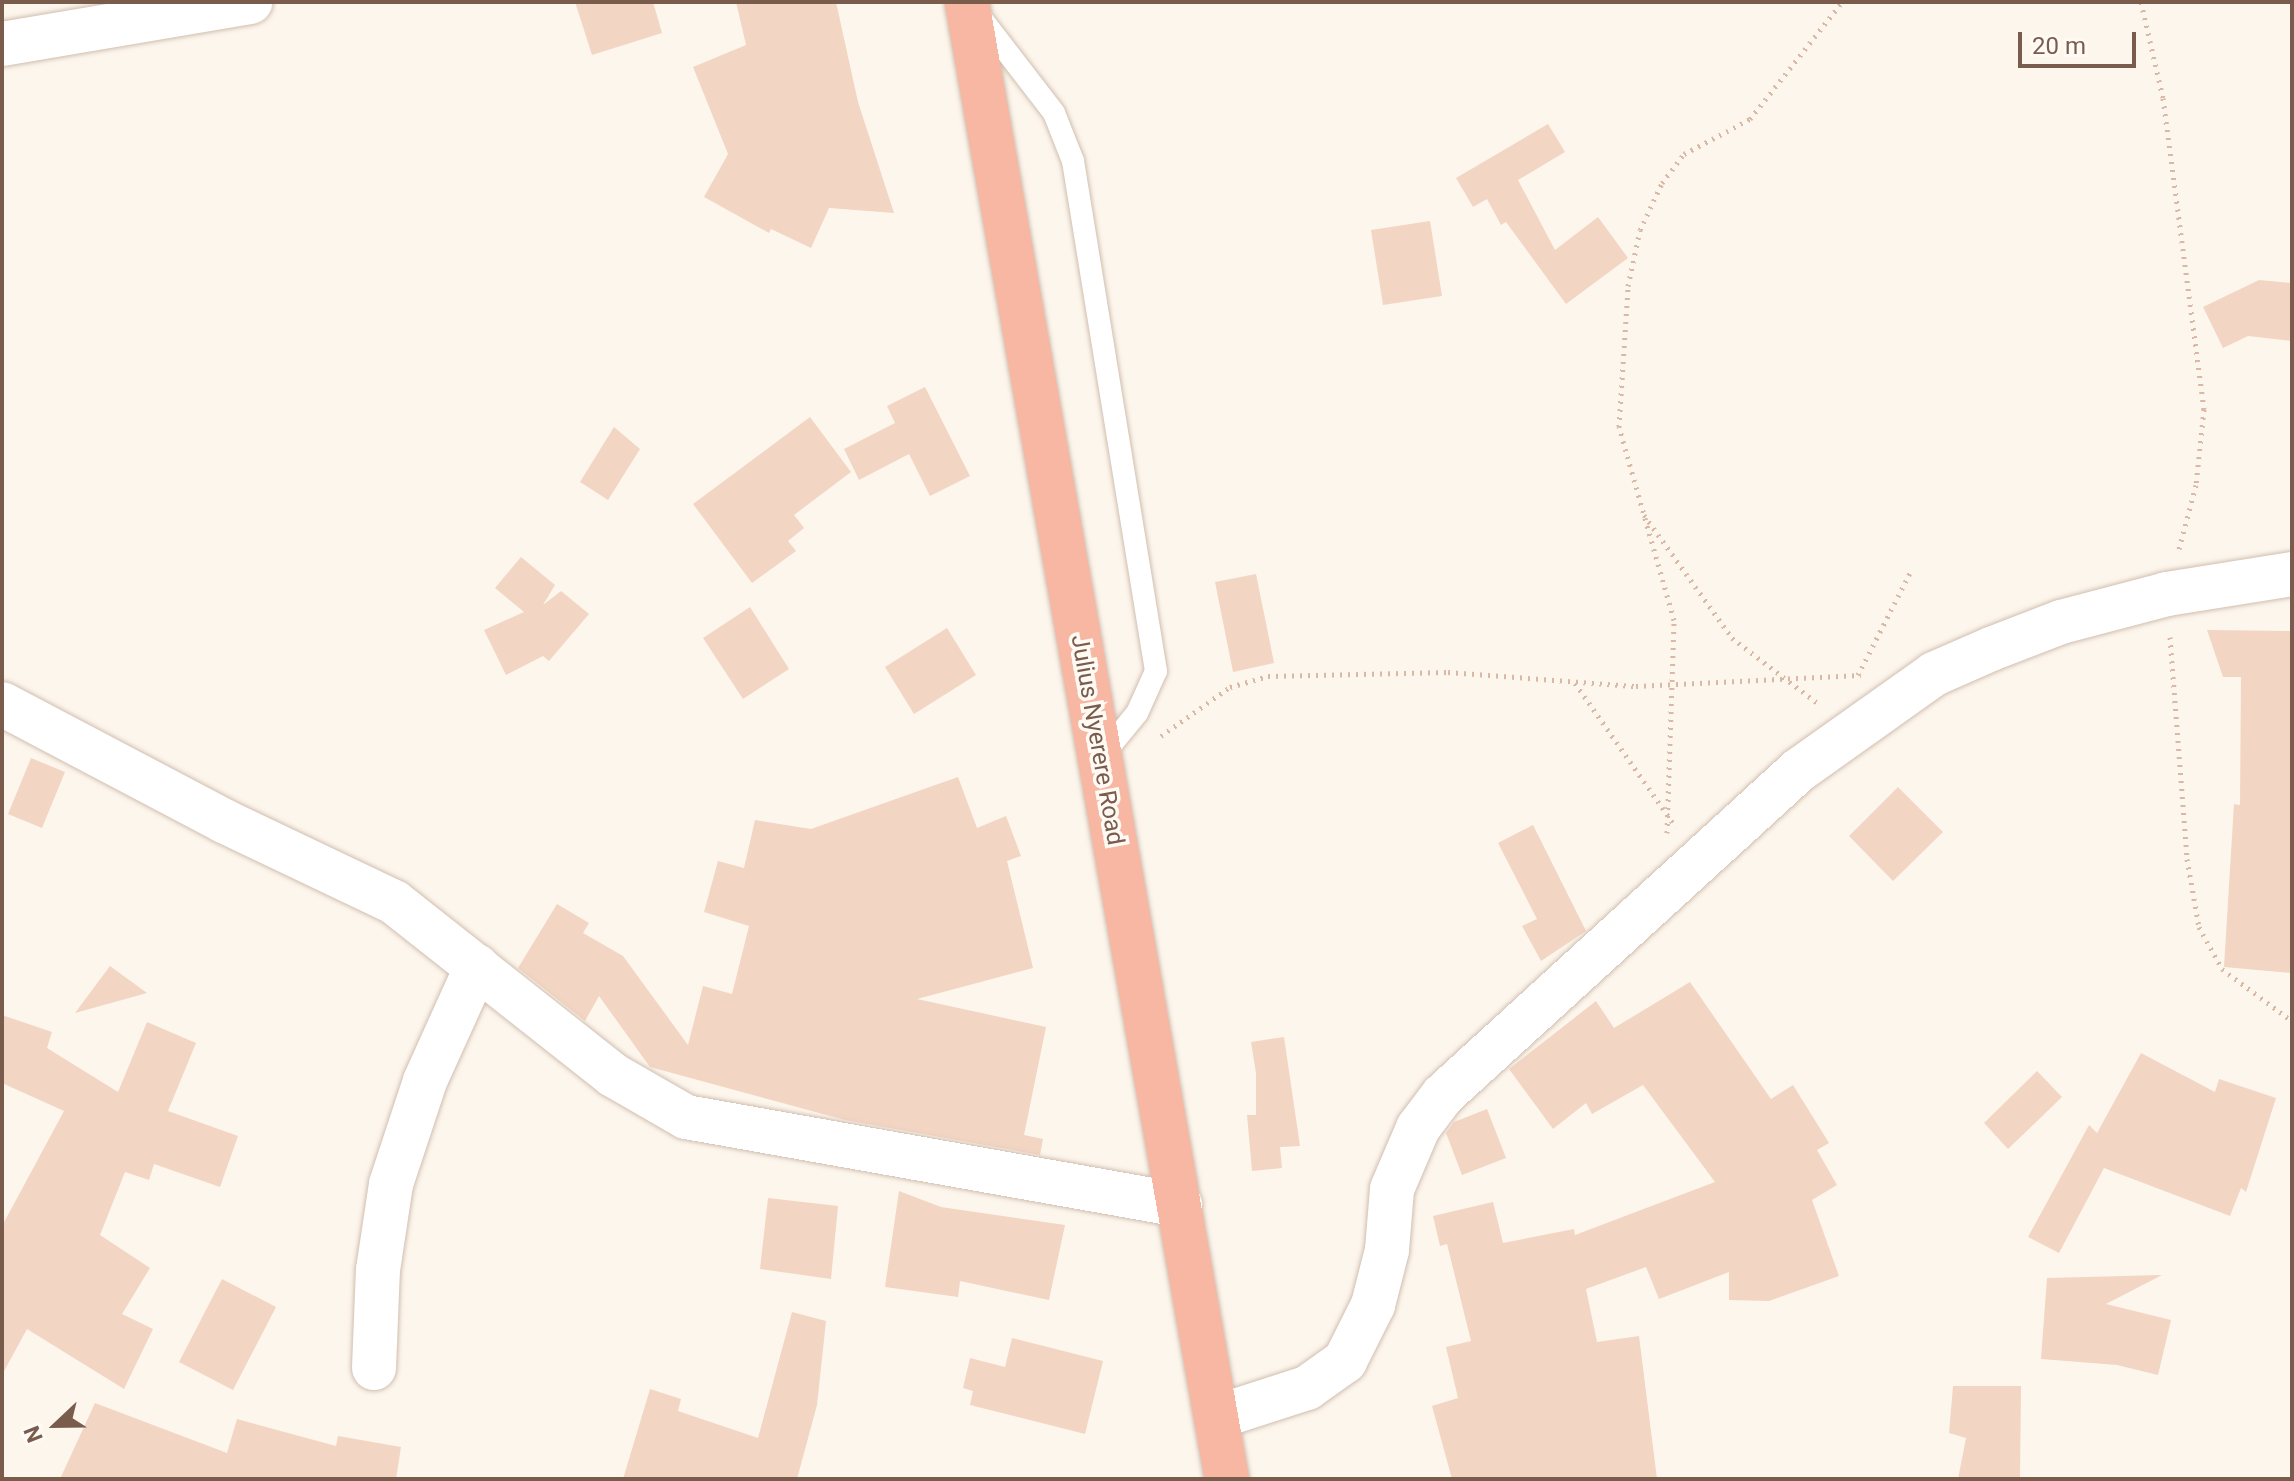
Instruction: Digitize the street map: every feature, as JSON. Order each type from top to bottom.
[{"type":"highway","name":"Julius Nyerere Road","points":[[968,2],[1107,750],[1227,1479]]},
{"type":"street","points":[[2,44],[250,2]]},
{"type":"street","points":[[1217,1417],[1307,1388],[1345,1361],[1373,1305],[1387,1250],[1392,1189],[1418,1128],[1443,1095],[1670,890],[1852,717],[1934,674],[2061,622],[2167,594],[2292,574]]},
{"type":"street","points":[[2,704],[224,821],[394,902],[624,1083],[686,1117],[1180,1205]]},
{"type":"street","points":[[374,1368],[378,1270],[391,1184],[425,1081],[477,966]]},
{"type":"lane","points":[[968,2],[1054,113],[1073,161],[1156,671],[1137,713],[1107,750]]},
{"type":"path","points":[[1670,890],[1667,815],[1674,620],[1639,508],[1619,427],[1628,286],[1640,230],[1662,183],[1684,154],[1750,119],[1842,2]]},
{"type":"path","points":[[2141,2],[2163,98],[2204,409],[2196,485],[2167,594],[2187,859],[2199,927],[2222,969],[2292,1021]]},
{"type":"path","points":[[1639,508],[1732,638],[1814,702],[1852,717],[1858,675],[1912,569]]},
{"type":"path","points":[[1107,750],[1149,741],[1196,715],[1230,687],[1268,676],[1448,672],[1575,683],[1671,683],[1934,674]]},
{"type":"path","points":[[1575,683],[1700,860]]},
{"type":"building","points":[[575,2],[653,2],[662,33],[592,55]]},
{"type":"building","points":[[736,2],[836,2],[858,102],[894,213],[829,208],[811,248],[771,229],[769,233],[704,197],[728,154],[693,67],[746,45]]},
{"type":"building","points":[[1548,124],[1565,152],[1518,180],[1555,250],[1598,217],[1628,258],[1566,304],[1506,222],[1501,225],[1487,199],[1473,207],[1456,178]]},
{"type":"building","points":[[1430,221],[1442,296],[1383,305],[1371,230]]},
{"type":"building","points":[[2259,280],[2292,283],[2292,341],[2248,336],[2223,348],[2203,307]]},
{"type":"building","points":[[925,387],[970,476],[930,496],[909,454],[859,480],[844,449],[895,423],[887,406]]},
{"type":"building","points":[[810,417],[851,472],[794,515],[804,528],[788,541],[796,551],[752,583],[693,504]]},
{"type":"building","points":[[614,427],[640,449],[608,500],[580,482]]},
{"type":"building","points":[[521,557],[555,585],[543,605],[561,591],[589,614],[549,661],[543,656],[506,675],[484,630],[524,612],[495,588]]},
{"type":"building","points":[[1256,574],[1274,663],[1233,672],[1215,582]]},
{"type":"building","points":[[750,607],[789,669],[743,699],[703,638]]},
{"type":"building","points":[[947,628],[976,675],[914,714],[885,667]]},
{"type":"building","points":[[2207,630],[2292,631],[2292,973],[2224,967],[2234,804],[2240,805],[2241,677],[2223,677]]},
{"type":"building","points":[[31,758],[65,772],[42,828],[8,814]]},
{"type":"building","points":[[958,777],[977,828],[1006,816],[1021,856],[1007,861],[1033,968],[917,999],[1046,1027],[1024,1135],[1043,1139],[1040,1155],[845,1120],[650,1067],[599,996],[585,1021],[518,968],[557,904],[589,923],[583,933],[623,956],[688,1045],[703,986],[732,994],[749,926],[704,912],[718,861],[744,868],[755,820],[811,829]]},
{"type":"building","points":[[1898,787],[1943,832],[1893,881],[1849,836]]},
{"type":"building","points":[[1533,825],[1586,931],[1541,961],[1522,926],[1537,919],[1498,843]]},
{"type":"building","points":[[110,966],[147,993],[75,1013]]},
{"type":"building","points":[[1690,982],[1771,1099],[1793,1085],[1829,1143],[1817,1150],[1837,1185],[1812,1200],[1839,1276],[1769,1301],[1729,1300],[1729,1272],[1659,1299],[1646,1267],[1586,1289],[1597,1342],[1639,1336],[1657,1479],[1452,1479],[1432,1406],[1458,1398],[1446,1347],[1471,1341],[1447,1244],[1440,1246],[1433,1216],[1493,1202],[1503,1243],[1574,1229],[1575,1235],[1715,1182],[1643,1085],[1592,1114],[1586,1103],[1553,1129],[1509,1069],[1596,1001],[1614,1028]]},
{"type":"building","points":[[2,1015],[52,1032],[47,1048],[118,1092],[147,1022],[196,1043],[168,1111],[238,1136],[220,1187],[154,1164],[149,1180],[125,1172],[100,1235],[150,1268],[122,1314],[153,1329],[124,1389],[27,1329],[2,1375],[2,1226],[64,1111],[2,1083]]},
{"type":"building","points":[[1284,1037],[1300,1146],[1280,1147],[1282,1168],[1252,1171],[1247,1115],[1256,1115],[1256,1073],[1251,1042]]},
{"type":"building","points":[[2141,1053],[2215,1092],[2219,1079],[2276,1098],[2246,1192],[2241,1188],[2230,1216],[2104,1168],[2059,1253],[2028,1237],[2089,1125],[2097,1133]]},
{"type":"building","points":[[2037,1071],[2062,1097],[2008,1149],[1984,1123]]},
{"type":"building","points":[[1487,1109],[1506,1158],[1462,1175],[1446,1133],[1454,1122]]},
{"type":"building","points":[[899,1191],[941,1207],[1065,1225],[1049,1300],[960,1281],[958,1297],[885,1287]]},
{"type":"building","points":[[768,1198],[838,1206],[831,1279],[760,1269]]},
{"type":"building","points":[[2162,1275],[2106,1304],[2171,1320],[2158,1375],[2117,1365],[2041,1359],[2047,1278]]},
{"type":"building","points":[[222,1279],[276,1307],[233,1390],[179,1362]]},
{"type":"building","points":[[792,1312],[826,1321],[817,1405],[797,1479],[623,1479],[650,1389],[681,1399],[678,1411],[758,1438]]},
{"type":"building","points":[[1012,1338],[1103,1361],[1085,1434],[970,1405],[973,1391],[963,1388],[970,1358],[1005,1367]]},
{"type":"building","points":[[1953,1386],[2021,1386],[2020,1479],[1958,1479],[1966,1438],[1949,1433]]},
{"type":"building","points":[[95,1403],[227,1453],[237,1419],[336,1446],[338,1436],[401,1447],[396,1479],[60,1479]]}]
